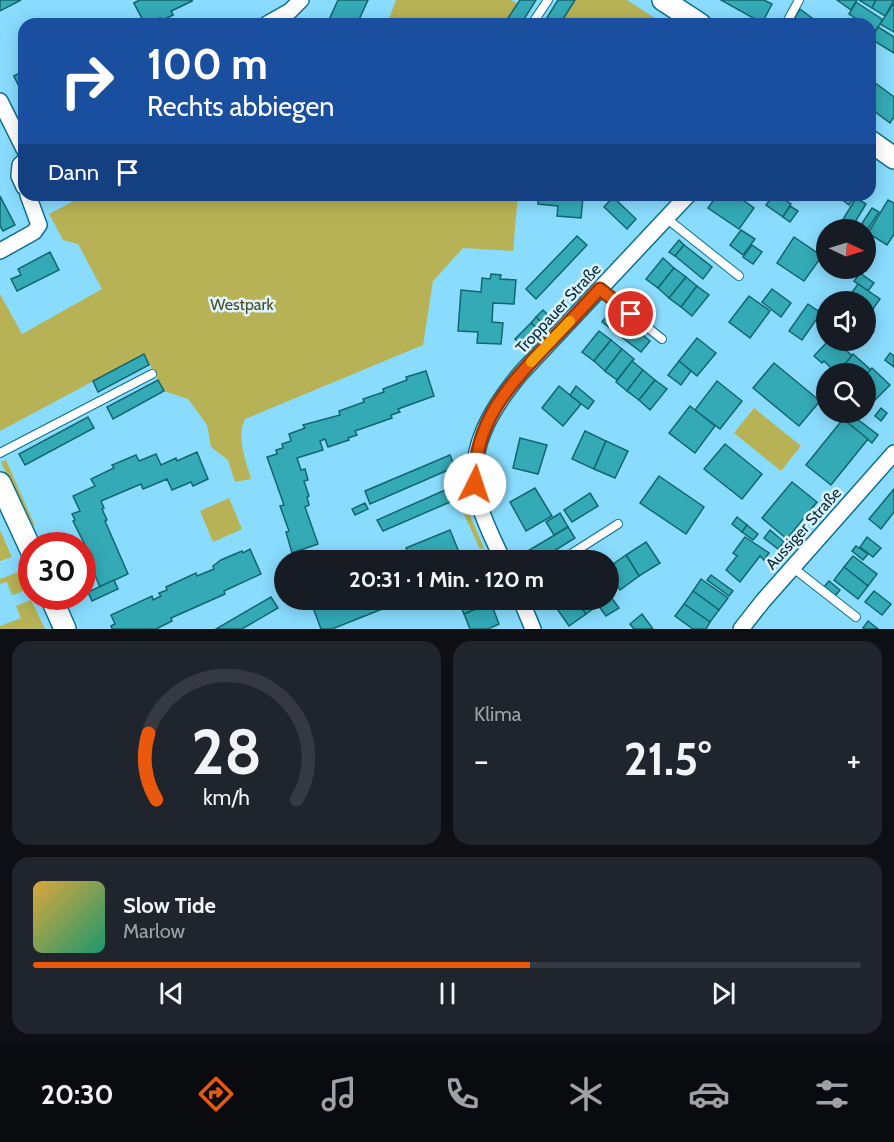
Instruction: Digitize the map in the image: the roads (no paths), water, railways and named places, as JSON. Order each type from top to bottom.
[{"type":"street","points":[[278,18],[290,11],[301,0]]},
{"type":"street","points":[[663,0],[691,18]]},
{"type":"street","points":[[0,101],[18,137]]},
{"type":"street","points":[[876,145],[894,158]]},
{"type":"street","points":[[0,251],[34,232],[39,225],[30,201]]},
{"type":"street","name":"Troppauer Straße","points":[[498,550],[477,496],[475,471],[483,432],[497,402],[682,201]]},
{"type":"street","name":"Aussiger Straße","points":[[741,629],[792,567],[894,453]]},
{"type":"street","points":[[0,483],[23,532]]},
{"type":"street","points":[[57,610],[65,629]]},
{"type":"street","points":[[524,610],[533,629]]},
{"type":"lane","points":[[536,18],[548,0]]},
{"type":"lane","points":[[789,18],[799,0]]},
{"type":"lane","points":[[666,218],[739,276]]},
{"type":"lane","points":[[600,289],[662,339]]},
{"type":"lane","points":[[0,453],[152,374]]},
{"type":"lane","points":[[577,550],[618,524]]},
{"type":"lane","points":[[792,567],[856,617]]},
{"type":"park label","name":"Westpark","points":[[242,304]]}]
